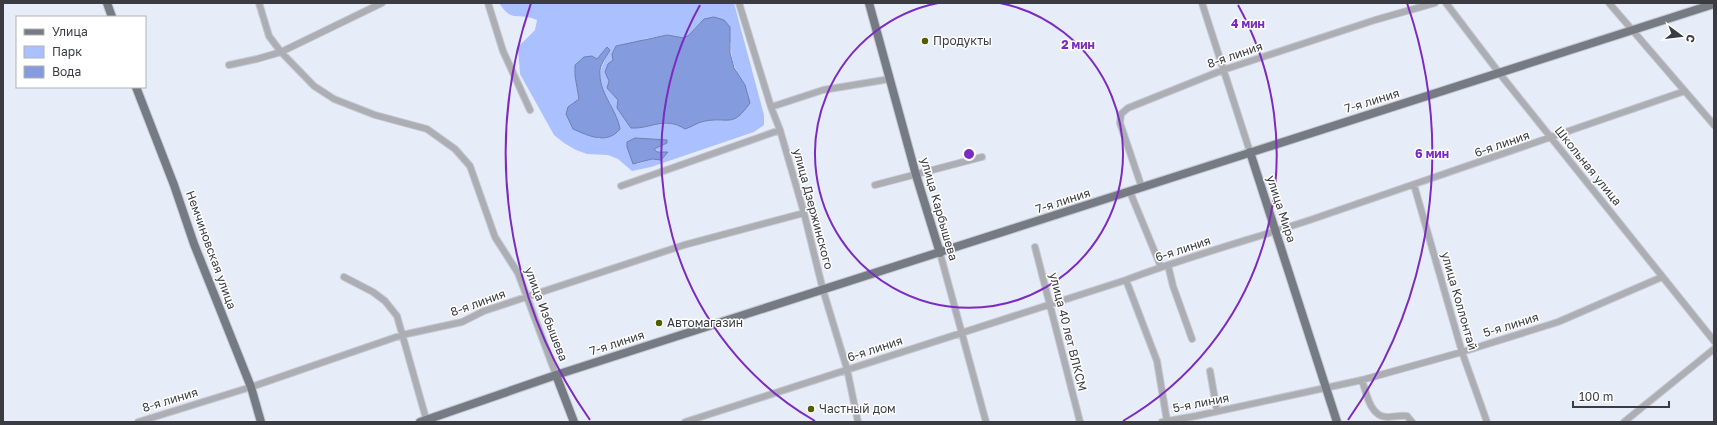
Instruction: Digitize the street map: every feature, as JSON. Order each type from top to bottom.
[{"type":"main road","points":[[107,3],[112,16]]},
{"type":"main road","name":"улица Карбышева","points":[[869,3],[916,175],[940,253]]},
{"type":"main road","name":"7-я линия","points":[[425,421],[556,375],[1130,192],[1250,152],[1500,74],[1714,4]]},
{"type":"main road","name":"Немчиновская улица","points":[[136,88],[174,185],[194,244],[251,387],[261,422]]},
{"type":"main road","name":"улица Мира","points":[[1250,152],[1337,422]]},
{"type":"main road","name":"улица Избышева","points":[[556,375],[574,422]]},
{"type":"street","name":"улица Избышева","points":[[259,3],[269,36],[281,52],[314,86],[334,99],[375,115],[427,129],[455,149],[470,166],[495,237],[518,273],[556,375]]},
{"type":"street","points":[[229,65],[281,52],[382,3]]},
{"type":"street","points":[[488,3],[502,51],[530,110]]},
{"type":"street","name":"улица Дзержинского","points":[[739,3],[771,107],[780,130],[804,213],[823,290],[847,369],[858,422]]},
{"type":"street","name":"улица Мира","points":[[1202,3],[1250,152]]},
{"type":"street","name":"8-я линия","points":[[1142,188],[1120,123],[1120,114],[1128,108],[1223,70],[1375,20],[1435,3]]},
{"type":"street","name":"Школьная улица","points":[[1446,3],[1500,74],[1714,341]]},
{"type":"street","points":[[1609,3],[1714,125]]},
{"type":"street","points":[[771,107],[823,90],[890,79]]},
{"type":"street","name":"6-я линия","points":[[685,422],[1276,231],[1685,91]]},
{"type":"street","points":[[621,186],[780,130]]},
{"type":"street","points":[[875,185],[982,157]]},
{"type":"street","name":"улица Коллонтай","points":[[1414,185],[1462,352],[1487,422]]},
{"type":"street","points":[[1130,192],[1161,267]]},
{"type":"street","name":"8-я линия","points":[[138,422],[251,387],[402,335],[462,322],[484,311],[684,245],[804,213]]},
{"type":"street","name":"улица 40 лет ВЛКСМ","points":[[1035,247],[1080,422]]},
{"type":"street","name":"улица Карбышева","points":[[940,253],[986,422]]},
{"type":"street","points":[[1168,265],[1173,286],[1192,339]]},
{"type":"street","points":[[344,277],[373,292],[385,301],[397,316],[425,421]]},
{"type":"street","name":"5-я линия","points":[[1165,422],[1196,419],[1217,411],[1362,380],[1462,352],[1558,322],[1662,277]]},
{"type":"street","points":[[1126,280],[1156,361],[1165,422]]},
{"type":"street","points":[[1624,422],[1714,349]]},
{"type":"street","points":[[1210,372],[1217,411]]},
{"type":"street","points":[[1362,380],[1371,404],[1379,415],[1388,417],[1406,416],[1412,422]]},
{"type":"street","points":[[158,416],[160,422]]},
{"type":"green space","points":[[499,3],[734,3],[764,115],[764,125],[754,132],[651,167],[632,171],[618,159],[608,155],[587,154],[576,150],[554,135],[520,74],[518,47],[535,30],[537,20],[512,15]],"holes":[[[704,19],[731,43],[732,58],[736,70],[748,94],[726,120],[704,121],[685,129],[671,124],[658,124],[631,128],[624,117],[618,100],[607,88],[613,60],[644,39],[667,35],[684,38],[689,35]],[[610,50],[603,65],[600,78],[603,90],[611,105],[600,139],[573,129],[568,107],[579,100],[575,76],[592,56],[597,59]],[[635,138],[666,140],[667,143],[654,149],[657,152],[663,151],[657,160],[652,159],[637,164]]]},
{"type":"water","points":[[714,17],[724,20],[730,27],[730,53],[734,68],[745,85],[750,103],[735,119],[700,122],[685,129],[678,125],[664,123],[631,128],[617,108],[618,100],[607,88],[609,81],[605,72],[608,64],[613,60],[612,54],[616,46],[667,35],[684,38],[689,35],[704,19]]},
{"type":"water","points":[[607,47],[610,50],[601,67],[600,78],[604,93],[615,114],[620,129],[609,137],[598,138],[573,129],[566,114],[568,107],[579,99],[575,76],[575,65],[584,57],[592,56],[597,59]]},
{"type":"water","points":[[635,138],[667,140],[667,143],[654,149],[657,152],[668,152],[661,160],[652,159],[633,164],[627,147],[627,142]]},
{"type":"place","name":"Продукты","points":[[925,41]]},
{"type":"place","name":"Автомагазин","points":[[659,323]]},
{"type":"place","name":"Частный дом","points":[[811,409]]}]
